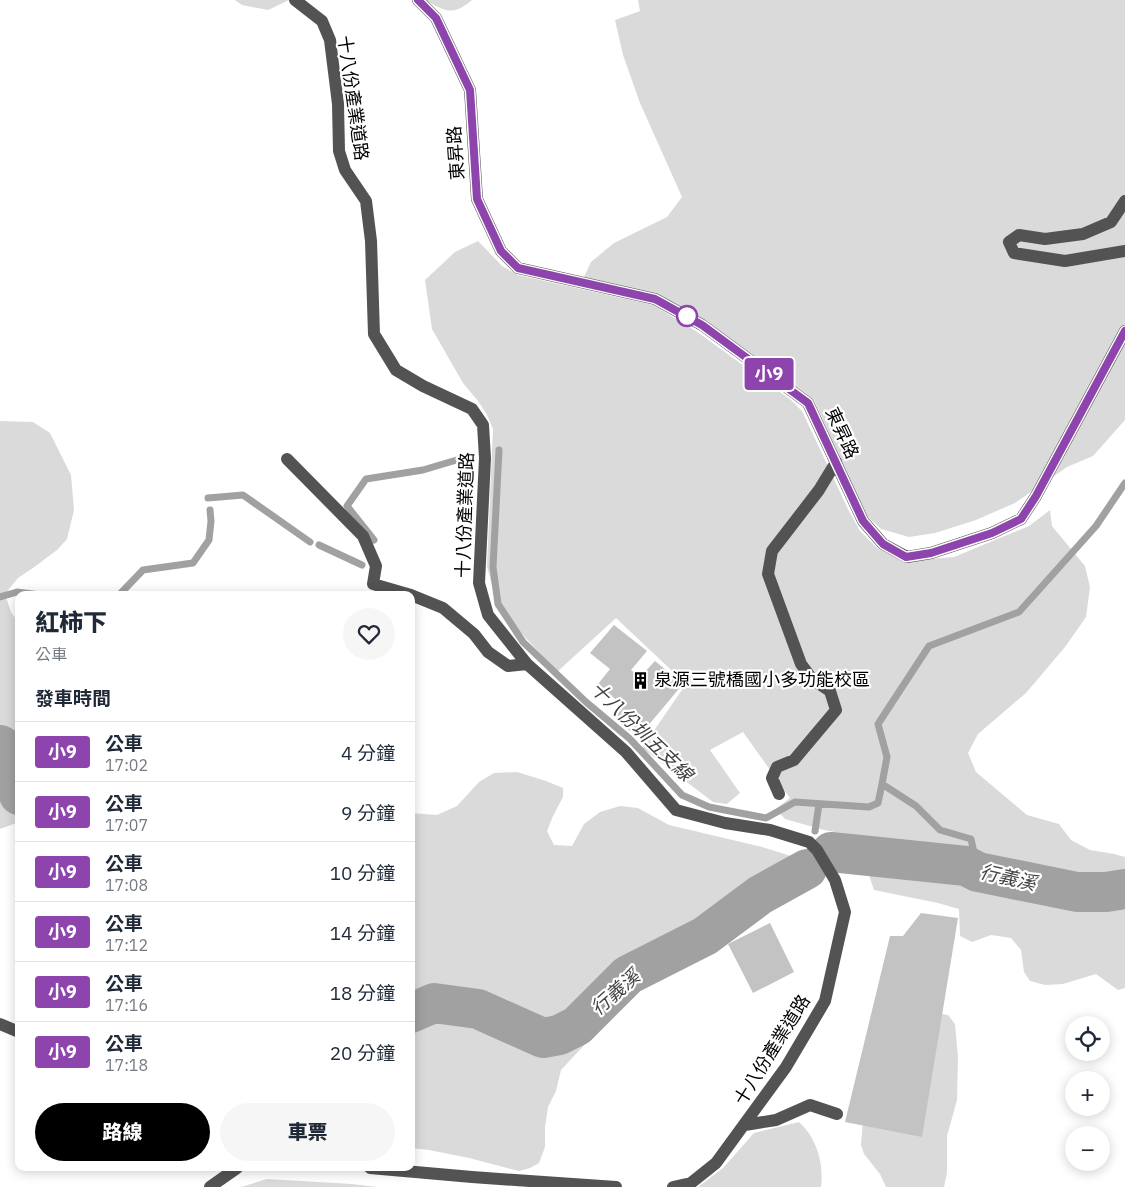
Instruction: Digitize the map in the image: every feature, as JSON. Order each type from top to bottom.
[{"type":"street","name":"十八份產業道路","points":[[295,0],[322,21],[330,40],[338,104],[339,151],[345,170],[366,201],[371,241],[374,334],[396,370],[423,386],[472,409],[483,425],[485,458],[479,583],[488,615],[527,664],[626,752],[676,810],[726,823],[770,830],[809,842],[817,850],[835,880],[844,912],[825,1001],[786,1067],[716,1163],[691,1183],[673,1187]]},
{"type":"street","name":"東昇路","points":[[418,0],[436,18],[470,90],[477,199],[501,251],[518,268],[655,299],[702,325],[808,403],[863,521],[883,544],[906,557],[931,553],[992,533],[1021,519],[1036,496],[1125,331]]},
{"type":"street","points":[[1125,201],[1111,222],[1083,234],[1045,239],[1019,234],[1009,242],[1014,253],[1065,261],[1125,251]]},
{"type":"street","points":[[287,459],[363,536],[376,566],[373,584],[397,591]]},
{"type":"street","points":[[779,794],[772,778],[777,767],[794,760],[836,710],[830,691],[812,680],[802,664],[768,574],[772,551],[819,490],[836,462]]},
{"type":"street","points":[[415,597],[443,608],[474,634],[488,652],[508,666],[527,664]]},
{"type":"street","points":[[0,1024],[15,1030]]},
{"type":"street","points":[[745,1125],[776,1120],[810,1105],[837,1114]]},
{"type":"street","points":[[210,1187],[233,1171]]},
{"type":"street","points":[[404,1171],[616,1187]]},
{"type":"shaded area","points":[[235,0],[289,0],[268,10],[242,5]]},
{"type":"shaded area","points":[[425,0],[472,0],[459,9],[448,10]]},
{"type":"shaded area","points":[[638,0],[1125,0],[1125,420],[1093,456],[1067,467],[1015,503],[976,520],[935,533],[909,537],[881,529],[865,514],[814,400],[705,321],[584,277],[591,262],[614,243],[667,217],[682,197],[640,103],[623,55],[615,20],[640,11]]},
{"type":"shaded area","points":[[478,241],[502,266],[518,275],[653,305],[696,331],[791,400],[802,411],[860,531],[878,549],[905,561],[954,557],[1029,526],[1050,510],[1052,526],[1085,566],[1090,587],[1086,617],[1065,647],[1026,693],[978,734],[968,753],[976,772],[1027,815],[1059,824],[1071,840],[1090,850],[1125,857],[1125,988],[1118,990],[1096,974],[1063,984],[1045,985],[1030,981],[1024,972],[1021,950],[1011,938],[991,935],[972,942],[960,936],[959,909],[874,890],[868,872],[840,833],[785,819],[776,809],[790,798],[743,732],[710,750],[740,793],[727,804],[713,802],[642,748],[686,684],[616,618],[557,672],[513,624],[494,594],[487,566],[493,429],[486,413],[463,383],[432,329],[425,280],[455,252]]},
{"type":"shaded area","points":[[0,421],[33,422],[50,433],[71,475],[74,510],[67,539],[57,550],[18,578],[5,594],[11,612],[15,618],[15,823],[0,829]]},
{"type":"shaded area","points":[[517,772],[563,788],[563,797],[547,831],[554,845],[572,846],[584,824],[600,812],[620,806],[638,808],[669,825],[762,847],[794,857],[812,877],[802,890],[777,897],[681,969],[633,993],[561,1070],[556,1091],[548,1107],[545,1147],[539,1163],[519,1171],[469,1158],[415,1148],[415,813],[437,815],[457,806],[479,782],[494,773]]},
{"type":"shaded area","points":[[936,1013],[948,1015],[955,1024],[958,1057],[957,1100],[947,1136],[947,1173],[944,1187],[886,1187],[880,1174],[864,1154],[861,1145],[864,1109]]},
{"type":"shaded area","points":[[799,1122],[805,1128],[818,1152],[822,1178],[821,1187],[698,1187],[723,1168],[754,1133]]},
{"type":"shaded area","points":[[267,1179],[352,1184],[377,1187],[241,1187]]},
{"type":"building","name":"泉源三號橋國小多功能校區","points":[[614,625],[647,651],[631,670],[640,677],[655,661],[683,684],[641,734],[630,731],[611,715],[621,704],[598,684],[610,669],[590,653]]},
{"type":"building","points":[[921,913],[958,918],[922,1137],[845,1122],[890,936],[903,936]]},
{"type":"building","points":[[770,923],[794,972],[753,993],[728,944]]},
{"type":"waterway","name":"十八份圳五支線","points":[[499,450],[493,567],[498,604],[523,642],[586,702],[630,739],[682,795],[709,807],[766,818],[795,802],[869,807],[878,803],[882,784],[916,806],[940,830],[971,839],[978,872]]},
{"type":"waterway","name":"十八份圳五支線","points":[[374,540],[347,506],[366,479],[423,470],[470,456]]},
{"type":"waterway","points":[[882,784],[887,757],[878,724],[929,646],[1019,612],[1096,526],[1125,483]]},
{"type":"waterway","name":"十八份圳五支線","points":[[208,498],[243,495],[310,542]]},
{"type":"waterway","name":"十八份圳五支線","points":[[123,591],[143,570],[193,563],[209,540],[210,510]]},
{"type":"waterway","name":"十八份圳五支線","points":[[319,545],[362,565]]},
{"type":"waterway","name":"十八份圳五支線","points":[[0,597],[15,593]]},
{"type":"waterway","name":"行義溪","points":[[0,745],[11,760],[15,776]]},
{"type":"waterway","points":[[815,831],[819,804]]},
{"type":"waterway","name":"十八份圳五支線","points":[[831,852],[966,866],[978,872],[1077,892],[1106,892],[1125,889]]},
{"type":"waterway","name":"行義溪","points":[[415,1011],[434,1003],[478,1009],[543,1038],[559,1035],[577,1026],[628,975],[705,936],[760,895],[807,869]]},
{"type":"bus line","name":"小9","points":[[418,0],[436,18],[470,90],[477,199],[501,251],[518,268],[655,299],[702,325],[808,403],[863,521],[883,544],[906,557],[931,553],[992,533],[1021,519],[1036,496],[1125,331]]},
{"type":"place","name":"泉源三號橋國小多功能校區","points":[[640,680]]}]
